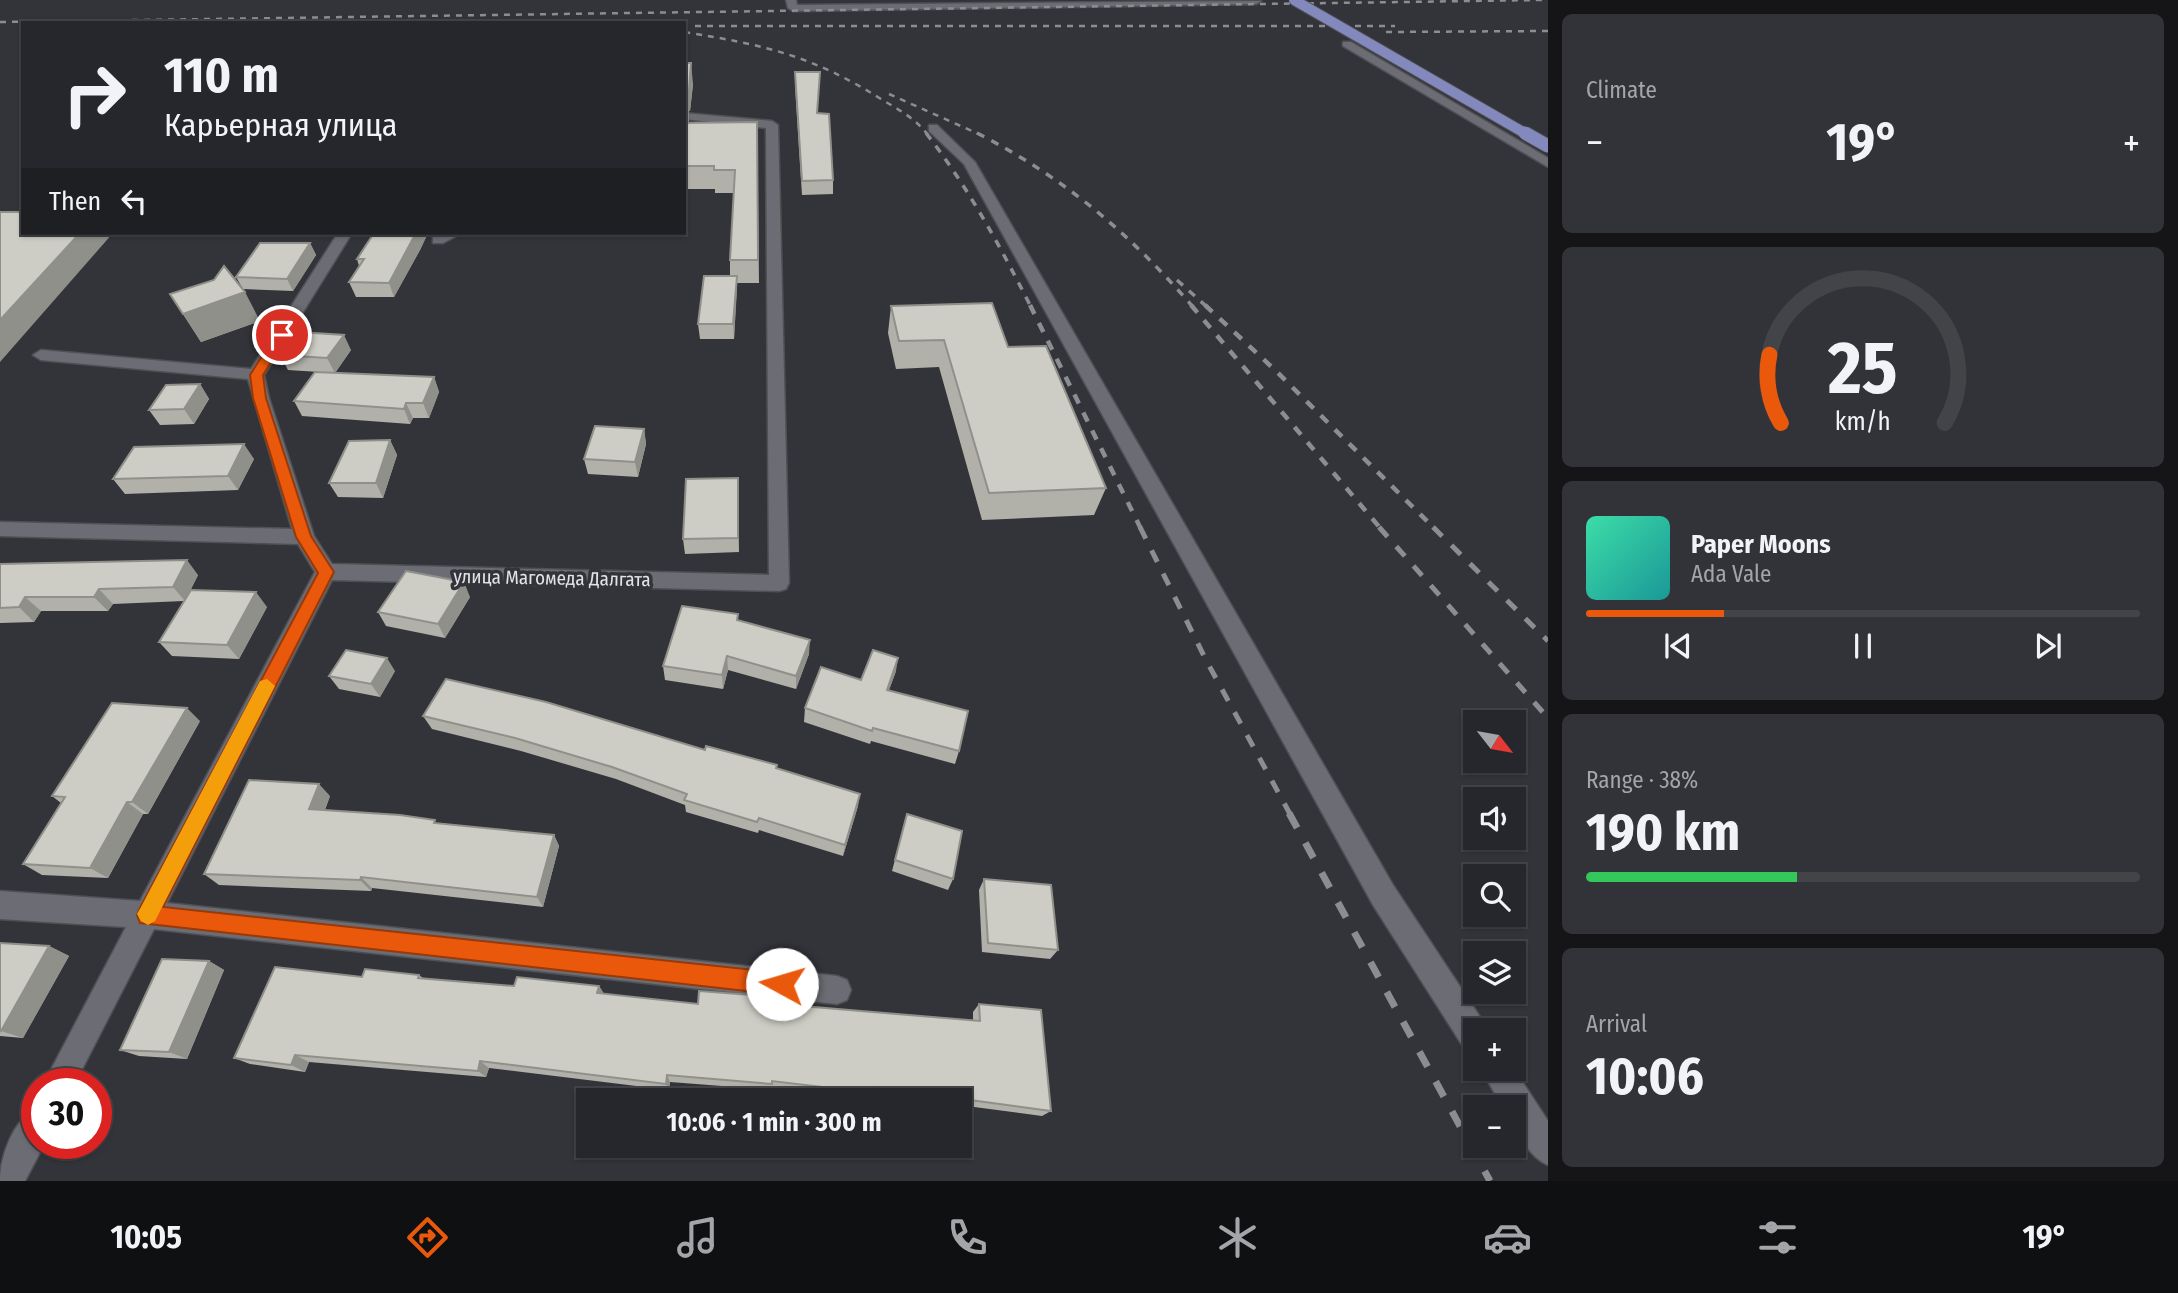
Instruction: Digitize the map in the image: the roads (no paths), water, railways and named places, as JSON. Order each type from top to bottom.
[{"type":"main road","points":[[1294,0],[1548,146]]},
{"type":"street","points":[[791,0],[793,8],[1255,1]]},
{"type":"street","points":[[1347,44],[1548,163]]},
{"type":"street","name":"улица Магомеда Далгата","points":[[326,572],[779,583],[772,125],[686,116]]},
{"type":"street","points":[[933,128],[970,162],[1383,895],[1463,1018]]},
{"type":"street","points":[[67,1068],[326,572],[304,537],[260,398],[256,375],[344,235]]},
{"type":"street","points":[[438,240],[450,235]]},
{"type":"street","points":[[41,355],[256,375]]},
{"type":"street","points":[[0,529],[304,537]]},
{"type":"street","points":[[0,905],[147,915],[837,990]]},
{"type":"street","points":[[1504,1081],[1548,1149]]},
{"type":"street","points":[[7,1181],[21,1155]]},
{"type":"railway","points":[[70,21],[1542,0]]},
{"type":"railway","points":[[0,22],[21,22]]},
{"type":"railway","points":[[695,26],[1395,26]]},
{"type":"railway","points":[[1386,32],[1548,31]]},
{"type":"railway","points":[[686,32],[763,47],[809,62],[856,84],[894,107],[912,119],[928,135]]},
{"type":"railway","points":[[889,94],[979,134]]},
{"type":"railway","points":[[926,133],[983,217],[1031,307]]},
{"type":"railway","points":[[979,134],[1039,169],[1094,209],[1120,231],[1193,307]]},
{"type":"railway","points":[[1177,280],[1207,307]]},
{"type":"railway","points":[[1191,305],[1381,529]]},
{"type":"railway","points":[[1205,305],[1275,370],[1435,529]]},
{"type":"railway","points":[[1031,307],[1141,529]]},
{"type":"railway","points":[[1140,527],[1206,660],[1290,814]]},
{"type":"railway","points":[[1379,527],[1548,718]]},
{"type":"railway","points":[[1433,527],[1548,641]]},
{"type":"railway","points":[[1289,813],[1490,1181]]}]
